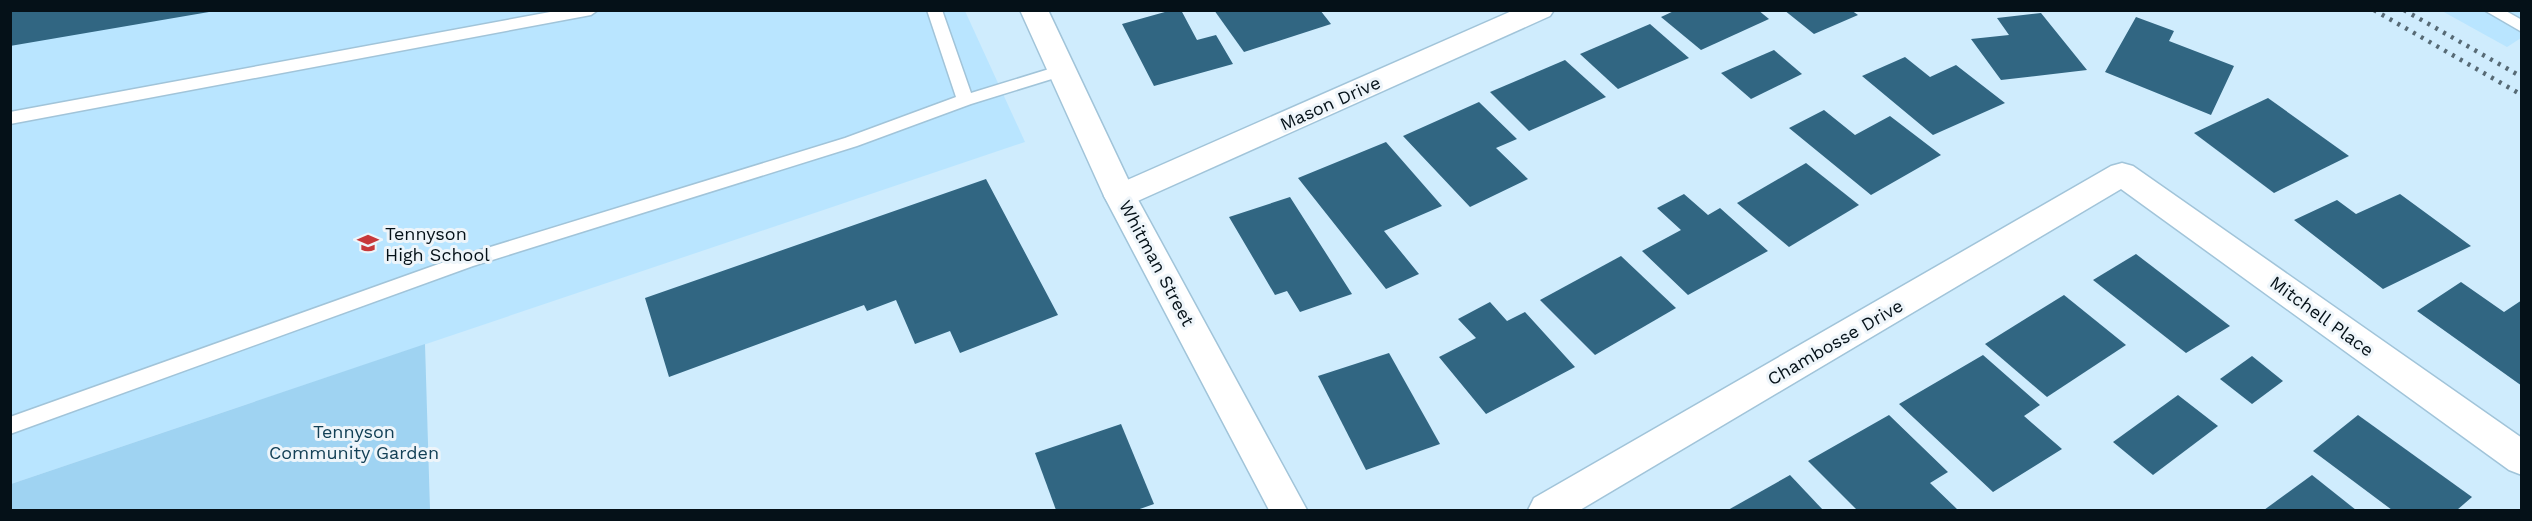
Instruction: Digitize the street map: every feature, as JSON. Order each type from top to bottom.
[{"type":"street","name":"Whitman Street","points":[[1034,10],[1120,196],[1288,510]]},
{"type":"street","name":"Mason Drive","points":[[1120,196],[1540,10]]},
{"type":"street","name":"Mitchell Place","points":[[2122,174],[2522,459]]},
{"type":"street","name":"Chambosse Drive","points":[[1547,510],[2122,174]]},
{"type":"lane","points":[[10,118],[591,10]]},
{"type":"lane","points":[[934,10],[965,100]]},
{"type":"lane","points":[[2491,10],[2522,27]]},
{"type":"lane","points":[[10,426],[467,261],[840,145],[965,100],[1062,70]]},
{"type":"shaded area","name":"Tennyson High School","points":[[10,11],[965,11],[1025,142],[11,484]]},
{"type":"shaded area","points":[[2442,11],[2521,11],[2521,38],[2507,47]]},
{"type":"green space","name":"Tennyson Community Garden","points":[[425,344],[430,510],[11,510],[11,484]]},
{"type":"building","points":[[10,10],[209,10],[209,12],[10,46]]},
{"type":"building","points":[[1172,10],[1181,10],[1197,40],[1216,35],[1233,64],[1154,86],[1122,24]]},
{"type":"building","points":[[1214,10],[1320,10],[1331,24],[1244,52]]},
{"type":"building","points":[[1676,10],[1758,10],[1769,19],[1701,50],[1661,17]]},
{"type":"building","points":[[1784,10],[1851,10],[1858,15],[1814,34]]},
{"type":"building","points":[[2041,13],[2087,70],[2001,80],[1971,39],[2009,35],[1997,18]]},
{"type":"building","points":[[2136,17],[2174,31],[2169,41],[2234,66],[2211,115],[2105,72]]},
{"type":"building","points":[[1650,24],[1689,58],[1618,89],[1580,54]]},
{"type":"building","points":[[1774,50],[1802,74],[1751,99],[1721,73]]},
{"type":"building","points":[[1905,57],[1930,77],[1956,65],[2005,103],[1933,135],[1862,76]]},
{"type":"building","points":[[1565,60],[1606,97],[1529,131],[1490,92]]},
{"type":"building","points":[[2268,98],[2349,156],[2274,193],[2194,133]]},
{"type":"building","points":[[1479,102],[1517,139],[1496,148],[1528,179],[1470,207],[1403,136]]},
{"type":"building","points":[[1824,110],[1855,135],[1890,116],[1941,155],[1871,195],[1789,128]]},
{"type":"building","points":[[1386,142],[1442,206],[1384,231],[1419,274],[1386,289],[1298,178]]},
{"type":"building","points":[[1806,163],[1859,205],[1789,247],[1737,203]]},
{"type":"building","points":[[986,179],[1058,315],[960,353],[950,331],[915,344],[896,300],[867,311],[864,305],[669,377],[645,298]]},
{"type":"building","points":[[1684,194],[1708,215],[1720,208],[1768,251],[1688,295],[1642,251],[1681,230],[1657,208]]},
{"type":"building","points":[[2400,194],[2471,246],[2383,289],[2294,220],[2337,200],[2356,214]]},
{"type":"building","points":[[1290,197],[1352,294],[1300,312],[1287,291],[1275,295],[1229,217]]},
{"type":"building","points":[[2136,254],[2230,326],[2186,353],[2093,280]]},
{"type":"building","points":[[1621,256],[1676,308],[1595,355],[1540,300]]},
{"type":"building","points":[[2461,282],[2504,312],[2522,300],[2522,386],[2417,311]]},
{"type":"building","points":[[2064,295],[2126,345],[2047,397],[1985,344]]},
{"type":"building","points":[[1490,302],[1507,321],[1525,312],[1575,367],[1486,414],[1439,357],[1476,338],[1458,319]]},
{"type":"building","points":[[1389,353],[1440,444],[1366,470],[1318,376]]},
{"type":"building","points":[[1983,355],[2040,405],[2024,416],[2062,449],[1993,492],[1899,404]]},
{"type":"building","points":[[2252,356],[2283,381],[2252,404],[2220,379]]},
{"type":"building","points":[[2178,395],[2218,426],[2153,475],[2113,442]]},
{"type":"building","points":[[1889,415],[1948,472],[1930,483],[1958,510],[1857,510],[1808,461]]},
{"type":"building","points":[[2358,415],[2472,497],[2457,510],[2392,510],[2313,451]]},
{"type":"building","points":[[1121,424],[1154,504],[1137,510],[1056,510],[1035,453]]},
{"type":"building","points":[[1790,475],[1823,510],[1728,510]]},
{"type":"building","points":[[2312,475],[2356,510],[2264,510]]},
{"type":"railway","points":[[2374,10],[2522,95]]},
{"type":"railway","points":[[2404,10],[2522,77]]},
{"type":"place","name":"Tennyson High School","points":[[368,243]]}]
